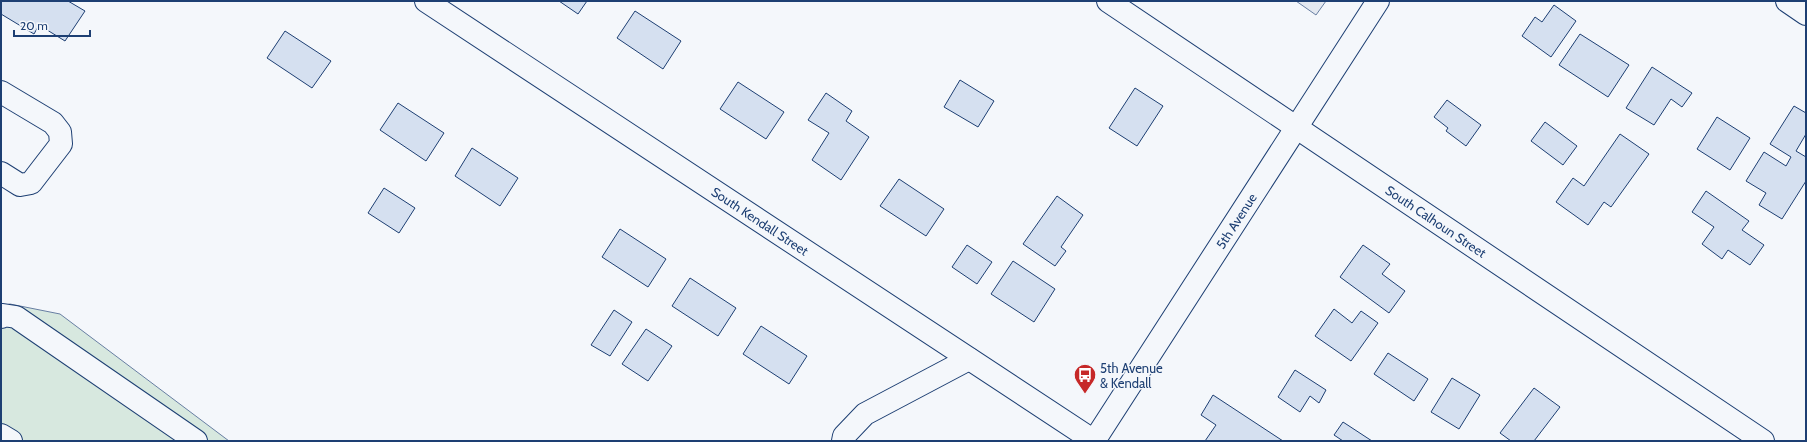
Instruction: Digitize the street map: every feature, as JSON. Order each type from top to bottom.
[{"type":"street","name":"South Kendall Street","points":[[426,1],[1094,441]]},
{"type":"street","name":"South Calhoun Street","points":[[1108,1],[1763,441]]},
{"type":"street","name":"5th Avenue","points":[[1094,441],[1378,1]]},
{"type":"street","points":[[1787,1],[1806,14]]},
{"type":"street","points":[[1,92],[53,123],[60,132],[61,144],[31,183],[20,185],[1,173]]},
{"type":"street","points":[[1,317],[3,315],[16,317],[196,439],[196,441]]},
{"type":"street","points":[[843,441],[844,436],[865,414],[969,359]]},
{"type":"street","points":[[1,435],[10,441]]},
{"type":"shaded area","points":[[1296,1],[1326,1],[1316,15]]},
{"type":"shaded area","points":[[10,304],[60,314],[229,441],[1,441],[1,306]]},
{"type":"building","points":[[1,1],[68,1],[85,11],[65,41],[39,25],[34,34],[1,14]]},
{"type":"building","points":[[559,1],[587,1],[578,14]]},
{"type":"building","points":[[1554,5],[1576,21],[1551,57],[1522,36],[1535,17],[1542,22]]},
{"type":"building","points":[[635,11],[681,41],[663,69],[617,38]]},
{"type":"building","points":[[285,31],[331,61],[312,88],[267,58]]},
{"type":"building","points":[[1580,34],[1629,65],[1608,97],[1559,65]]},
{"type":"building","points":[[1652,67],[1692,93],[1682,107],[1671,99],[1654,125],[1626,108]]},
{"type":"building","points":[[960,80],[994,101],[978,127],[944,107]]},
{"type":"building","points":[[738,82],[784,112],[766,139],[720,109]]},
{"type":"building","points":[[1135,88],[1163,106],[1137,146],[1109,128]]},
{"type":"building","points":[[826,93],[852,111],[846,121],[869,137],[841,180],[812,160],[829,133],[808,120]]},
{"type":"building","points":[[1447,100],[1481,125],[1466,146],[1446,131],[1448,128],[1434,117]]},
{"type":"building","points":[[398,103],[444,133],[426,161],[380,130]]},
{"type":"building","points":[[1794,106],[1806,113],[1806,134],[1796,151],[1806,157],[1806,181],[1782,219],[1759,205],[1766,193],[1746,181],[1764,152],[1786,166],[1791,157],[1770,144]]},
{"type":"building","points":[[1717,117],[1750,138],[1730,170],[1697,149]]},
{"type":"building","points":[[1545,122],[1577,146],[1563,165],[1531,141]]},
{"type":"building","points":[[1620,134],[1649,154],[1611,207],[1604,202],[1588,225],[1556,202],[1573,178],[1584,186]]},
{"type":"building","points":[[472,148],[518,178],[500,206],[455,176]]},
{"type":"building","points":[[899,179],[944,209],[926,236],[880,206]]},
{"type":"building","points":[[384,188],[415,208],[399,233],[368,213]]},
{"type":"building","points":[[1706,191],[1749,221],[1742,230],[1764,245],[1750,265],[1728,250],[1722,259],[1702,244],[1714,227],[1692,212]]},
{"type":"building","points":[[1057,196],[1083,215],[1061,247],[1066,251],[1055,266],[1023,244]]},
{"type":"building","points":[[620,229],[666,259],[648,287],[602,257]]},
{"type":"building","points":[[967,245],[992,262],[977,284],[952,267]]},
{"type":"building","points":[[1363,245],[1390,264],[1382,274],[1405,291],[1389,313],[1340,277]]},
{"type":"building","points":[[1013,261],[1055,289],[1034,322],[991,294]]},
{"type":"building","points":[[690,278],[736,308],[718,336],[672,306]]},
{"type":"building","points":[[1334,309],[1352,323],[1361,311],[1378,323],[1351,361],[1315,336]]},
{"type":"building","points":[[614,310],[632,322],[610,356],[591,345]]},
{"type":"building","points":[[761,326],[807,356],[789,384],[743,354]]},
{"type":"building","points":[[646,329],[672,346],[648,381],[622,364]]},
{"type":"building","points":[[1388,353],[1428,379],[1414,401],[1374,374]]},
{"type":"building","points":[[1295,370],[1326,390],[1319,403],[1310,396],[1300,412],[1278,397]]},
{"type":"building","points":[[1452,378],[1480,395],[1459,429],[1431,412]]},
{"type":"building","points":[[1534,388],[1560,407],[1534,441],[1511,441],[1500,433]]},
{"type":"building","points":[[1213,395],[1283,441],[1205,441],[1216,425],[1201,415]]},
{"type":"building","points":[[1343,422],[1372,441],[1343,441],[1334,435]]},
{"type":"place","name":"5th Avenue & Kendall","points":[[1085,394]]}]
